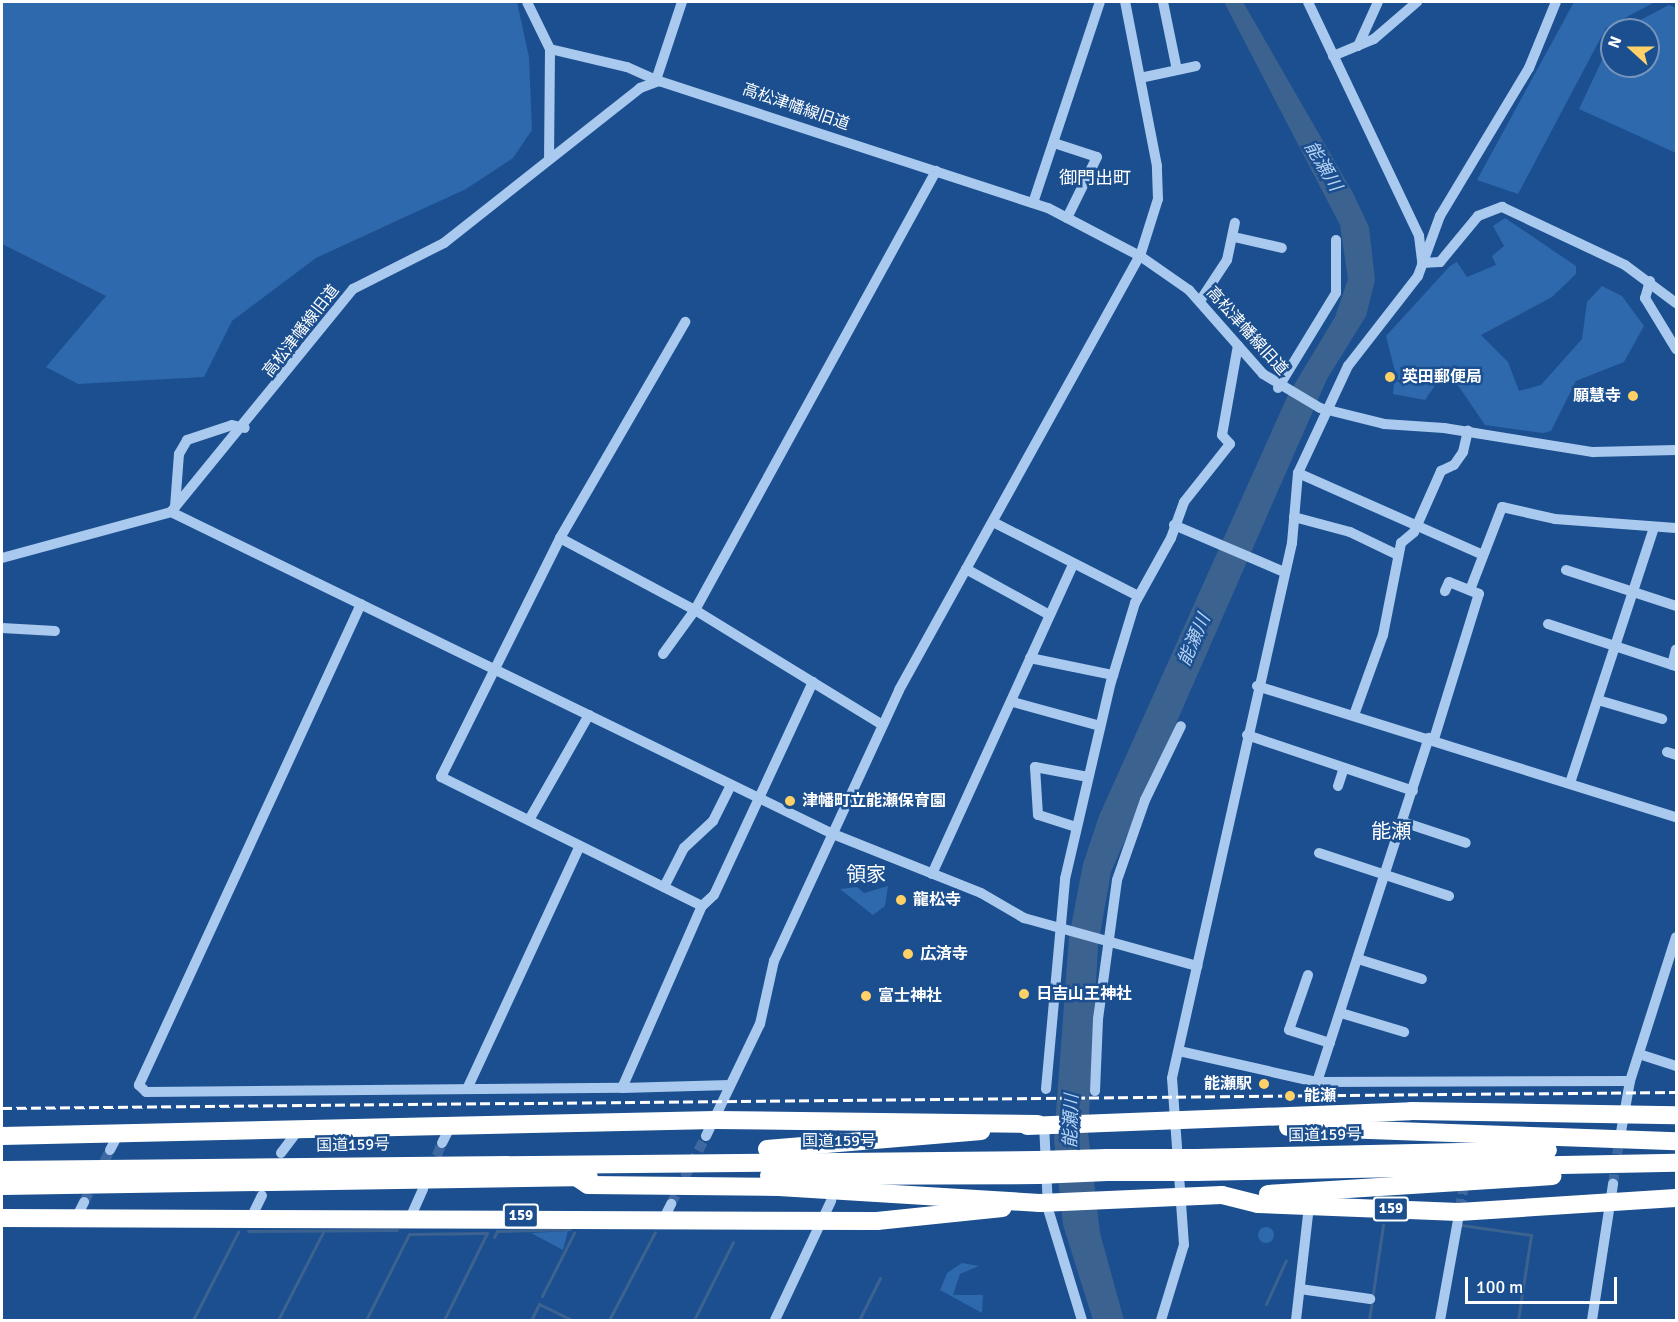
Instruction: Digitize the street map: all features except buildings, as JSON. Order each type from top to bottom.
[{"type":"highway","name":"159","points":[[2,1136],[297,1132],[446,1136],[711,1128],[829,1130],[1194,1119],[1473,1118],[1622,1123],[1677,1115]]},
{"type":"highway","name":"159","points":[[1194,1119],[1239,1126],[1413,1129],[1586,1142],[1677,1141]]},
{"type":"highway","name":"159","points":[[665,1161],[678,1154],[1044,1123]]},
{"type":"highway","name":"国道159号","points":[[1196,1165],[1677,1148]]},
{"type":"highway","name":"国道159号","points":[[2,1170],[665,1161],[1037,1167]]},
{"type":"highway","name":"国道159号","points":[[2,1186],[576,1177],[1107,1165],[1677,1163]]},
{"type":"highway","name":"159","points":[[576,1177],[588,1185],[779,1187],[1045,1202],[1179,1195],[1222,1196],[1518,1180],[1633,1164]]},
{"type":"highway","name":"159","points":[[1222,1196],[1309,1206],[1460,1210],[1612,1192],[1677,1198]]},
{"type":"highway","name":"159","points":[[2,1218],[80,1210],[251,1218],[668,1211],[825,1220],[935,1218],[1045,1202]]},
{"type":"street","points":[[527,2],[550,49],[549,157]]},
{"type":"street","points":[[550,49],[658,79],[682,2]]},
{"type":"street","points":[[1034,203],[1101,2]]},
{"type":"street","points":[[711,1128],[760,1024],[774,961],[883,725],[966,569],[1140,256],[1158,199],[1157,166],[1125,2]]},
{"type":"street","points":[[1163,2],[1177,70]]},
{"type":"street","points":[[1308,2],[1419,236],[1422,263]]},
{"type":"street","points":[[1358,46],[1378,2]]},
{"type":"street","points":[[1333,56],[1386,31],[1417,2]]},
{"type":"street","points":[[1161,1320],[1182,1264],[1172,1120],[1179,1051],[1257,686],[1284,572],[1294,517],[1298,472],[1324,410],[1348,366],[1419,276],[1422,263],[1461,175],[1529,68],[1556,2]]},
{"type":"street","points":[[1140,78],[1196,66]]},
{"type":"street","name":"高松津幡線旧道","points":[[173,509],[245,428],[353,289],[444,243],[549,157],[640,88],[658,79],[1034,203],[1067,218],[1140,256],[1200,302],[1281,389],[1324,410],[1384,424],[1468,431],[1608,454],[1677,450]]},
{"type":"street","points":[[1054,142],[1096,157],[1067,218]]},
{"type":"street","points":[[663,654],[695,610],[936,171]]},
{"type":"street","points":[[1422,263],[1440,262],[1478,216],[1502,207],[1650,280],[1677,303]]},
{"type":"street","points":[[1200,302],[1224,266],[1234,237],[1235,223]]},
{"type":"street","points":[[1234,237],[1282,248]]},
{"type":"street","points":[[1281,389],[1336,293],[1336,240]]},
{"type":"street","points":[[1650,280],[1645,298],[1677,349]]},
{"type":"street","points":[[685,322],[560,538],[441,777],[702,906]]},
{"type":"street","points":[[1046,1089],[1061,930],[1076,827],[1113,675],[1138,596],[1184,502],[1230,444],[1222,435],[1238,345]]},
{"type":"street","points":[[173,509],[179,454],[187,440],[232,425],[245,428]]},
{"type":"street","points":[[1354,715],[1383,635],[1398,555],[1417,522],[1440,471],[1454,465],[1463,452],[1468,431]]},
{"type":"street","points":[[1298,472],[1417,522],[1481,554]]},
{"type":"street","points":[[1470,590],[1481,554],[1502,507],[1555,519],[1677,528]]},
{"type":"street","points":[[2,558],[173,509],[833,834],[933,874],[1061,930],[1197,966]]},
{"type":"street","points":[[1294,517],[1350,532],[1398,555]]},
{"type":"street","points":[[993,522],[1072,567],[1138,596]]},
{"type":"street","points":[[1174,525],[1284,572]]},
{"type":"street","points":[[1570,783],[1654,527]]},
{"type":"street","points":[[560,538],[695,610],[883,725]]},
{"type":"street","points":[[933,874],[1013,702],[1048,614],[1072,567]]},
{"type":"street","points":[[966,569],[1048,614]]},
{"type":"street","points":[[1566,570],[1677,606]]},
{"type":"street","points":[[1317,1082],[1479,594],[1449,582],[1445,591]]},
{"type":"street","points":[[362,604],[139,1085],[146,1092],[730,1085]]},
{"type":"street","points":[[1548,624],[1674,665],[1677,649]]},
{"type":"street","points":[[2,628],[54,631]]},
{"type":"street","points":[[1030,658],[1113,675]]},
{"type":"street","points":[[622,1088],[702,906],[714,895],[813,682]]},
{"type":"street","points":[[1257,686],[1677,817]]},
{"type":"street","points":[[1598,700],[1662,719]]},
{"type":"street","points":[[1013,702],[1100,726]]},
{"type":"street","points":[[529,820],[589,715]]},
{"type":"street","points":[[1095,1091],[1108,941],[1127,842],[1181,726]]},
{"type":"street","points":[[1247,735],[1413,791]]},
{"type":"street","points":[[1076,827],[1038,815],[1035,767],[1088,777]]},
{"type":"street","points":[[1338,786],[1344,768]]},
{"type":"street","points":[[664,887],[684,848],[713,821],[731,784]]},
{"type":"street","points":[[1403,822],[1466,843]]},
{"type":"street","points":[[467,1089],[580,846]]},
{"type":"street","points":[[1319,853],[1449,896]]},
{"type":"street","points":[[1622,1123],[1630,1082],[1677,937]]},
{"type":"street","points":[[1358,959],[1422,979]]},
{"type":"street","points":[[1308,975],[1289,1030],[1330,1044]]},
{"type":"street","points":[[1341,1013],[1404,1032]]},
{"type":"street","points":[[1179,1051],[1317,1082],[1630,1082]]},
{"type":"street","points":[[1639,1054],[1677,1066]]},
{"type":"street","points":[[1044,1123],[1045,1202],[1082,1320]]},
{"type":"street","points":[[281,1153],[297,1132]]},
{"type":"street","points":[[110,1150],[119,1133]]},
{"type":"street","points":[[411,1216],[423,1189]]},
{"type":"street","points":[[1592,1320],[1612,1192]]},
{"type":"street","points":[[251,1218],[262,1195]]},
{"type":"street","points":[[775,1320],[825,1220],[831,1202]]},
{"type":"street","points":[[1296,1320],[1309,1206]]},
{"type":"street","points":[[1440,1320],[1460,1210]]},
{"type":"street","points":[[1300,1289],[1370,1299]]},
{"type":"shaded area","points":[[2,2],[517,2],[529,57],[532,130],[513,158],[466,189],[316,258],[232,321],[204,377],[78,384],[46,367],[106,296],[2,244]]},
{"type":"shaded area","points":[[1574,2],[1655,2],[1625,18],[1600,18],[1600,39],[1518,194],[1477,180]]},
{"type":"shaded area","points":[[1669,5],[1676,8],[1676,153],[1579,109],[1600,64],[1600,78],[1660,78],[1660,18],[1644,18]]},
{"type":"shaded area","points":[[1505,218],[1576,266],[1576,274],[1552,297],[1481,335],[1508,362],[1519,391],[1541,385],[1582,339],[1587,302],[1602,286],[1622,296],[1644,326],[1624,362],[1576,381],[1551,431],[1543,433],[1485,425],[1451,375],[1438,381],[1425,400],[1393,394],[1395,372],[1386,336],[1450,266],[1457,262],[1467,277],[1496,265],[1492,256],[1504,246],[1493,226]]},
{"type":"shaded area","points":[[888,886],[885,906],[873,915],[840,889],[857,887],[864,893]]},
{"type":"shaded area","points":[[1263,1227],[1269,1227],[1274,1235],[1272,1241],[1263,1243],[1258,1238],[1258,1232]]},
{"type":"shaded area","points":[[568,1231],[563,1250],[531,1233]]},
{"type":"shaded area","points":[[962,1263],[979,1266],[960,1274],[953,1295],[983,1295],[982,1313],[940,1290],[947,1273]]},
{"type":"water","name":"能瀬川","points":[[1224,2],[1243,2],[1353,193],[1369,227],[1375,280],[1366,316],[1327,379],[1111,872],[1098,946],[1088,1132],[1100,1233],[1124,1320],[1093,1320],[1063,1225],[1054,1140],[1069,937],[1083,864],[1099,816],[1288,395],[1335,317],[1348,279],[1340,225]]},
{"type":"waterway","points":[[1369,1320],[1383,1225]]},
{"type":"waterway","points":[[1461,1225],[1531,1235],[1518,1320]]},
{"type":"waterway","points":[[494,1237],[497,1231],[570,1229]]},
{"type":"waterway","points":[[278,1320],[324,1230]]},
{"type":"waterway","points":[[248,1231],[397,1230]]},
{"type":"waterway","points":[[193,1320],[238,1232]]},
{"type":"waterway","points":[[609,1320],[655,1232]]},
{"type":"waterway","points":[[366,1320],[409,1234],[487,1233],[444,1320]]},
{"type":"waterway","points":[[542,1296],[574,1233]]},
{"type":"waterway","points":[[694,1320],[733,1242]]},
{"type":"waterway","points":[[1266,1304],[1286,1260]]},
{"type":"waterway","points":[[859,1320],[880,1278]]},
{"type":"waterway","points":[[531,1320],[539,1304],[572,1320]]},
{"type":"tunnel","points":[[1613,1184],[1620,1134]]},
{"type":"tunnel","points":[[671,1204],[706,1136]]},
{"type":"tunnel","points":[[431,1170],[442,1143]]},
{"type":"tunnel","points":[[84,1202],[110,1150]]},
{"type":"tunnel","points":[[1460,1209],[1465,1176]]},
{"type":"railway","points":[[2,1108],[1676,1092]]},
{"type":"place","name":"英田郵便局","points":[[1390,377]]},
{"type":"place","name":"願慧寺","points":[[1633,396]]},
{"type":"place","name":"津幡町立能瀬保育園","points":[[790,801]]},
{"type":"place","name":"龍松寺","points":[[901,900]]},
{"type":"place","name":"広済寺","points":[[908,954]]},
{"type":"place","name":"日吉山王神社","points":[[1024,994]]},
{"type":"place","name":"富士神社","points":[[866,996]]},
{"type":"place","name":"能瀬駅","points":[[1264,1084]]},
{"type":"place","name":"能瀬","points":[[1290,1096]]},
{"type":"district","name":"御門出町","points":[[1095,178]]},
{"type":"district","name":"能瀬","points":[[1391,831]]},
{"type":"district","name":"領家","points":[[866,874]]}]
